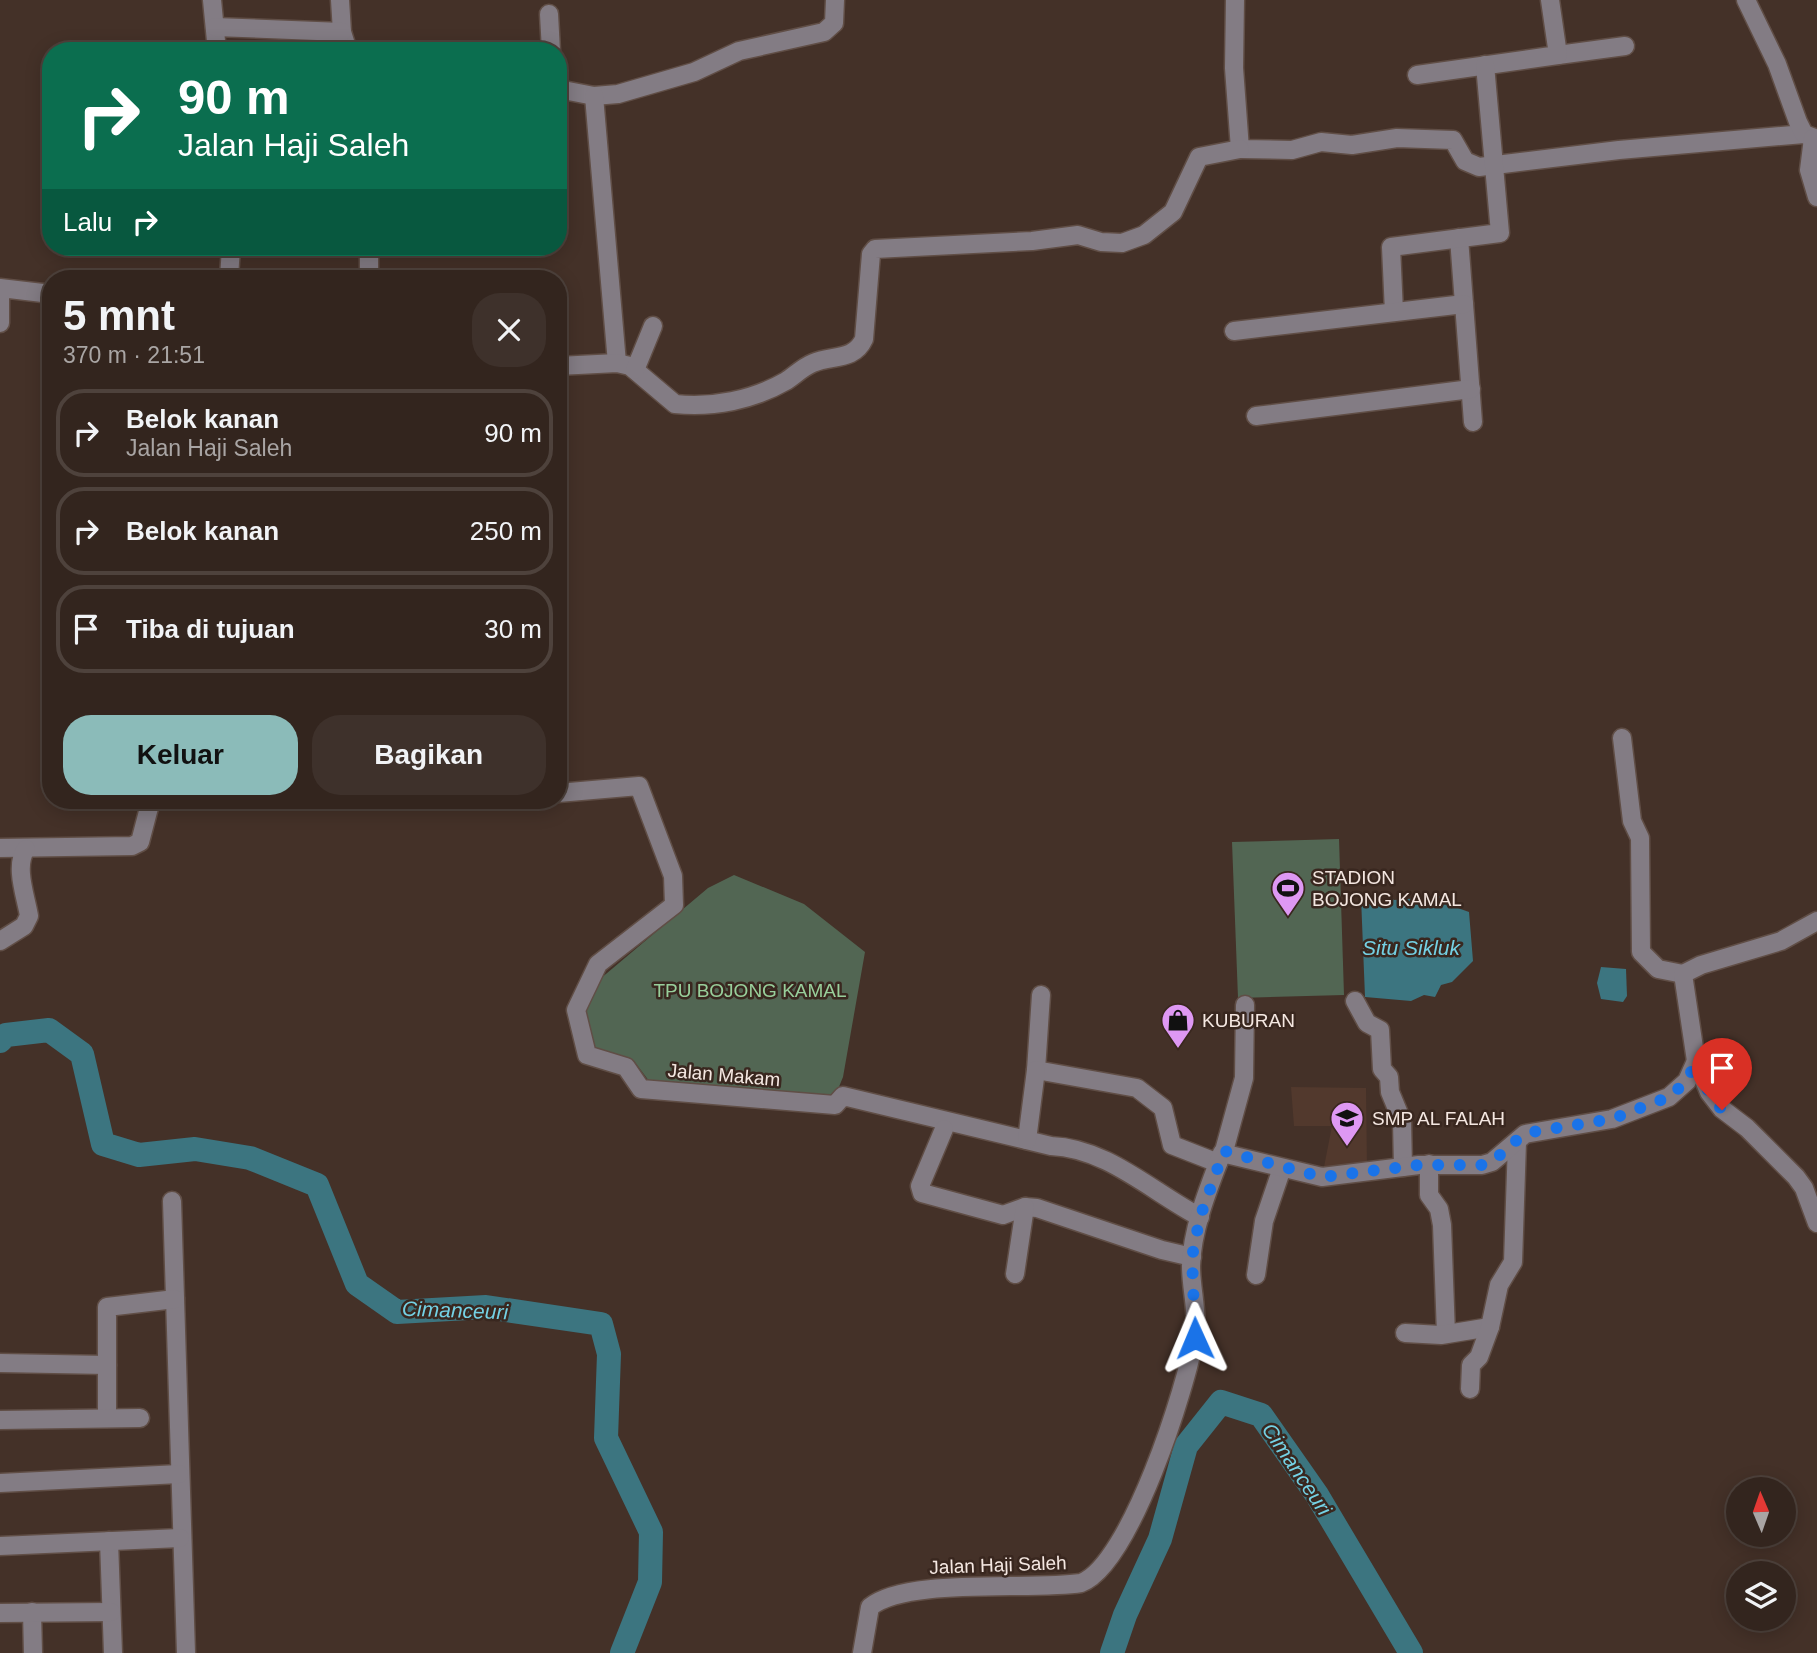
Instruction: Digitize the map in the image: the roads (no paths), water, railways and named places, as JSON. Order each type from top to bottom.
[{"type":"street","points":[[212,0],[216,42]]},
{"type":"street","points":[[340,0],[344,42]]},
{"type":"street","points":[[567,91],[594,96],[618,94],[694,72],[739,51],[824,32],[834,23],[835,0]]},
{"type":"street","points":[[1235,0],[1234,68],[1240,149]]},
{"type":"street","points":[[1550,0],[1558,55]]},
{"type":"street","points":[[1746,0],[1811,137],[1809,170],[1817,197]]},
{"type":"street","points":[[549,14],[551,42]]},
{"type":"street","points":[[215,27],[322,42]]},
{"type":"street","points":[[1418,75],[1625,46]]},
{"type":"street","points":[[1394,312],[1391,247],[1500,233],[1485,65]]},
{"type":"street","points":[[594,96],[617,363]]},
{"type":"street","points":[[567,366],[617,363],[635,370],[675,404],[713,403],[765,392],[814,362],[852,354],[861,346],[864,339],[871,254],[875,249],[1032,241],[1078,235],[1101,242],[1122,243],[1144,235],[1173,212],[1199,157],[1240,149],[1278,151],[1321,142],[1352,145],[1397,138],[1435,138],[1453,140],[1470,166],[1619,149],[1811,137]]},
{"type":"street","points":[[1459,238],[1473,422]]},
{"type":"street","points":[[369,258],[369,270]]},
{"type":"street","points":[[0,323],[0,288],[42,293]]},
{"type":"street","points":[[1234,331],[1464,304]]},
{"type":"street","points":[[635,370],[653,326]]},
{"type":"street","points":[[1256,416],[1471,389]]},
{"type":"street","points":[[1622,738],[1632,821],[1640,838],[1641,952],[1658,969],[1683,974],[1701,965],[1781,941],[1817,921]]},
{"type":"street","name":"Jalan Makam","points":[[567,792],[639,786],[673,876],[674,905],[598,964],[576,1010],[587,1055],[626,1067],[641,1090],[835,1105],[844,1096],[1095,1154],[1200,1217]]},
{"type":"street","points":[[0,848],[137,844],[148,809]]},
{"type":"street","points":[[0,941],[24,926],[29,916],[23,891],[22,863],[26,849]]},
{"type":"street","points":[[1683,974],[1696,1061],[1716,1103],[1747,1128],[1796,1177],[1804,1188],[1817,1223]]},
{"type":"street","points":[[1027,1140],[1036,1070],[1041,995]]},
{"type":"street","points":[[1355,1001],[1367,1023],[1380,1030],[1382,1069],[1389,1077],[1390,1092],[1402,1121],[1404,1167]]},
{"type":"street","name":"Jalan Haji Saleh","points":[[862,1653],[870,1607],[895,1595],[923,1588],[1065,1585],[1087,1581],[1119,1544],[1147,1491],[1183,1380],[1196,1324],[1192,1257],[1200,1217],[1244,1078],[1245,1005]]},
{"type":"street","points":[[1036,1070],[1137,1088],[1163,1108],[1172,1145],[1322,1177],[1429,1164],[1482,1165],[1492,1162],[1532,1132],[1612,1119],[1669,1097],[1687,1081],[1696,1061]]},
{"type":"street","points":[[944,1129],[920,1186],[922,1193],[1003,1215],[1025,1207],[1051,1211],[1139,1243],[1192,1257]]},
{"type":"street","points":[[1470,1388],[1471,1365],[1479,1357],[1490,1327],[1496,1294],[1513,1262],[1517,1142]]},
{"type":"street","points":[[1429,1164],[1429,1195],[1439,1209],[1442,1225],[1446,1334]]},
{"type":"street","points":[[1256,1275],[1264,1221],[1282,1168]]},
{"type":"street","points":[[172,1200],[180,1538],[186,1653]]},
{"type":"street","points":[[1014,1274],[1025,1207]]},
{"type":"street","points":[[107,1418],[107,1307],[174,1299]]},
{"type":"street","points":[[1405,1333],[1446,1334],[1490,1327]]},
{"type":"street","points":[[0,1363],[107,1365]]},
{"type":"street","points":[[0,1420],[139,1418]]},
{"type":"street","points":[[0,1483],[179,1474]]},
{"type":"street","points":[[0,1546],[180,1538]]},
{"type":"street","points":[[109,1541],[113,1653]]},
{"type":"street","points":[[32,1612],[33,1653]]},
{"type":"street","points":[[0,1613],[111,1612]]},
{"type":"water","name":"Situ Sikluk","points":[[1389,896],[1394,900],[1446,896],[1455,907],[1469,912],[1473,961],[1452,982],[1441,985],[1435,997],[1424,995],[1411,1001],[1365,997],[1361,897],[1380,903]]},
{"type":"water","points":[[1601,967],[1626,969],[1627,996],[1623,1002],[1601,999],[1597,983]]},
{"type":"waterway","name":"Cimanceuri","points":[[0,1041],[6,1035],[49,1030],[82,1054],[103,1144],[139,1155],[195,1149],[250,1158],[317,1185],[357,1284],[397,1312],[486,1307],[601,1324],[609,1354],[606,1438],[651,1532],[650,1582],[622,1653]]},
{"type":"waterway","name":"Cimanceuri","points":[[1112,1653],[1125,1615],[1160,1539],[1186,1446],[1221,1402],[1261,1415],[1317,1495],[1411,1653]]},
{"type":"place","name":"STADION BOJONG KAMAL","points":[[1288,918]]},
{"type":"place","name":"KUBURAN","points":[[1178,1050]]},
{"type":"place","name":"SMP AL FALAH","points":[[1347,1148]]},
{"type":"park label","name":"TPU BOJONG KAMAL","points":[[750,990]]}]
